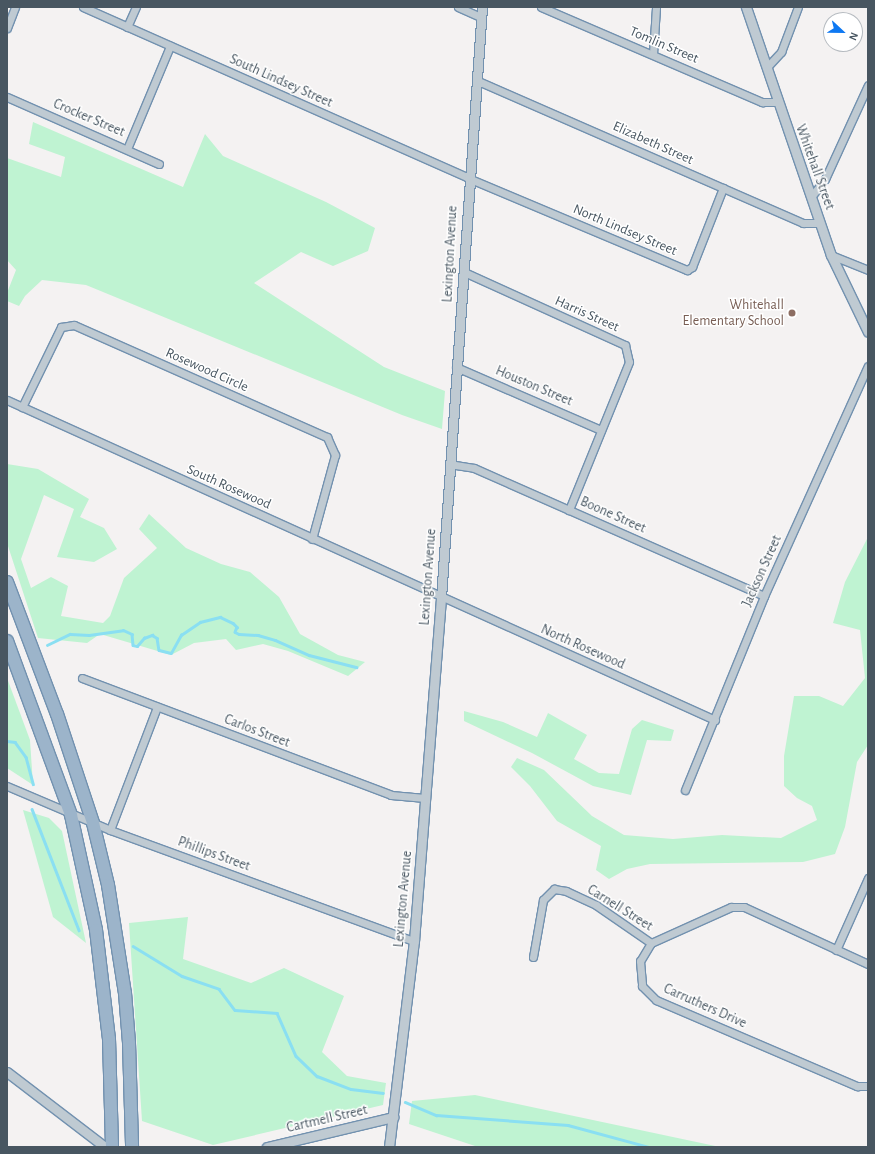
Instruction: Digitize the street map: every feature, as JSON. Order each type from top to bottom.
[{"type":"highway","points":[[7,582],[57,714],[93,823],[117,933],[125,993],[129,1051],[132,1147]]},
{"type":"highway","points":[[7,640],[71,815],[96,930],[109,1039],[112,1147]]},
{"type":"street","points":[[7,28],[15,7]]},
{"type":"street","name":"South Lindsey Street","points":[[82,7],[468,178]]},
{"type":"street","points":[[127,27],[136,7]]},
{"type":"street","points":[[458,7],[480,17]]},
{"type":"street","name":"Lexington Avenue","points":[[389,1147],[414,941],[441,598],[449,464],[464,272],[468,178],[478,81],[480,17],[482,7]]},
{"type":"street","name":"Tomlin Street","points":[[541,7],[762,102],[777,102]]},
{"type":"street","points":[[653,54],[656,7]]},
{"type":"street","name":"Whitehall Street","points":[[746,7],[767,67],[777,102],[831,254],[868,332]]},
{"type":"street","points":[[767,67],[781,52],[798,7]]},
{"type":"street","points":[[127,149],[170,46]]},
{"type":"street","name":"Elizabeth Street","points":[[478,81],[803,223],[820,223]]},
{"type":"street","points":[[811,196],[825,179],[868,85]]},
{"type":"street","name":"Crocker Street","points":[[7,97],[159,164]]},
{"type":"street","name":"North Lindsey Street","points":[[468,178],[687,270],[692,268],[723,188]]},
{"type":"street","points":[[831,254],[868,270]]},
{"type":"street","name":"Harris Street","points":[[464,272],[625,345],[629,362],[569,510]]},
{"type":"street","name":"Rosewood Circle","points":[[22,408],[61,327],[74,325],[327,437],[334,455],[312,539]]},
{"type":"street","name":"Jackson Street","points":[[685,790],[715,720],[764,596],[868,366]]},
{"type":"street","name":"Houston Street","points":[[456,367],[601,430]]},
{"type":"street","name":"South Rosewood","points":[[7,400],[441,598]]},
{"type":"street","name":"Boone Street","points":[[449,464],[474,468],[764,596]]},
{"type":"street","name":"North Rosewood","points":[[441,598],[715,720]]},
{"type":"street","name":"Carlos Street","points":[[82,678],[391,795],[425,798]]},
{"type":"street","points":[[110,830],[157,707]]},
{"type":"street","name":"Phillips Street","points":[[7,786],[71,815],[110,830],[414,941]]},
{"type":"street","points":[[836,950],[868,878]]},
{"type":"street","name":"Carnell Street","points":[[533,957],[543,900],[554,889],[566,891],[596,905],[651,943]]},
{"type":"street","points":[[651,943],[731,907],[744,907],[868,964]]},
{"type":"street","name":"Carruthers Drive","points":[[651,943],[640,961],[642,986],[656,1000],[857,1086],[868,1086]]},
{"type":"street","points":[[7,1072],[105,1147]]},
{"type":"street","name":"Cartmell Street","points":[[267,1147],[393,1117]]},
{"type":"green space","points":[[33,122],[183,187],[205,134],[223,156],[326,202],[375,228],[368,251],[333,266],[301,252],[254,283],[384,367],[445,391],[442,429],[402,415],[86,285],[42,280],[25,296],[19,306],[7,301],[7,293],[16,270],[7,260],[7,158],[61,177],[65,157],[29,144]]},
{"type":"green space","points":[[7,464],[38,469],[89,499],[80,517],[104,528],[117,549],[94,562],[57,557],[74,509],[44,495],[21,559],[31,588],[51,577],[68,586],[61,616],[103,623],[110,616],[124,578],[157,548],[139,529],[149,514],[186,548],[221,564],[250,572],[279,597],[300,634],[338,655],[365,662],[348,676],[288,651],[263,644],[236,650],[226,639],[194,643],[171,655],[100,634],[87,643],[38,638],[7,543]]},
{"type":"green space","points":[[868,537],[868,745],[857,762],[845,827],[835,854],[803,862],[650,864],[627,869],[609,879],[596,870],[601,846],[557,821],[530,786],[511,767],[517,758],[544,770],[592,816],[624,835],[673,839],[722,835],[781,838],[817,820],[812,806],[797,798],[784,786],[784,756],[794,696],[819,696],[843,706],[865,678],[860,630],[833,623],[845,582]]},
{"type":"green space","points":[[7,678],[30,740],[33,785],[7,768]]},
{"type":"green space","points":[[464,711],[503,722],[537,737],[548,713],[587,735],[574,759],[599,773],[619,774],[632,729],[642,720],[674,730],[671,741],[647,740],[631,795],[593,786],[532,753],[464,721]]},
{"type":"green space","points":[[23,810],[49,818],[62,831],[86,943],[53,917]]},
{"type":"green space","points":[[188,917],[183,959],[251,983],[284,968],[344,996],[322,1052],[347,1076],[386,1083],[383,1105],[213,1145],[142,1121],[129,923]]},
{"type":"green space","points":[[475,1095],[720,1147],[478,1147],[409,1124],[412,1101]]},
{"type":"waterway","points":[[47,645],[70,634],[89,635],[123,630],[132,634],[133,645],[137,646],[144,638],[152,635],[157,638],[159,650],[171,653],[181,635],[200,622],[220,617],[233,623],[237,627],[235,632],[239,634],[258,635],[275,640],[309,655],[356,667]]},
{"type":"waterway","points":[[7,741],[15,742],[26,757],[33,784]]},
{"type":"waterway","points":[[32,809],[79,930]]},
{"type":"waterway","points":[[133,946],[182,976],[219,989],[235,1010],[277,1013],[296,1056],[317,1076],[351,1089],[383,1093]]},
{"type":"waterway","points":[[405,1102],[436,1115],[568,1125],[649,1147]]},
{"type":"place","name":"Whitehall Elementary School","points":[[792,313]]}]
